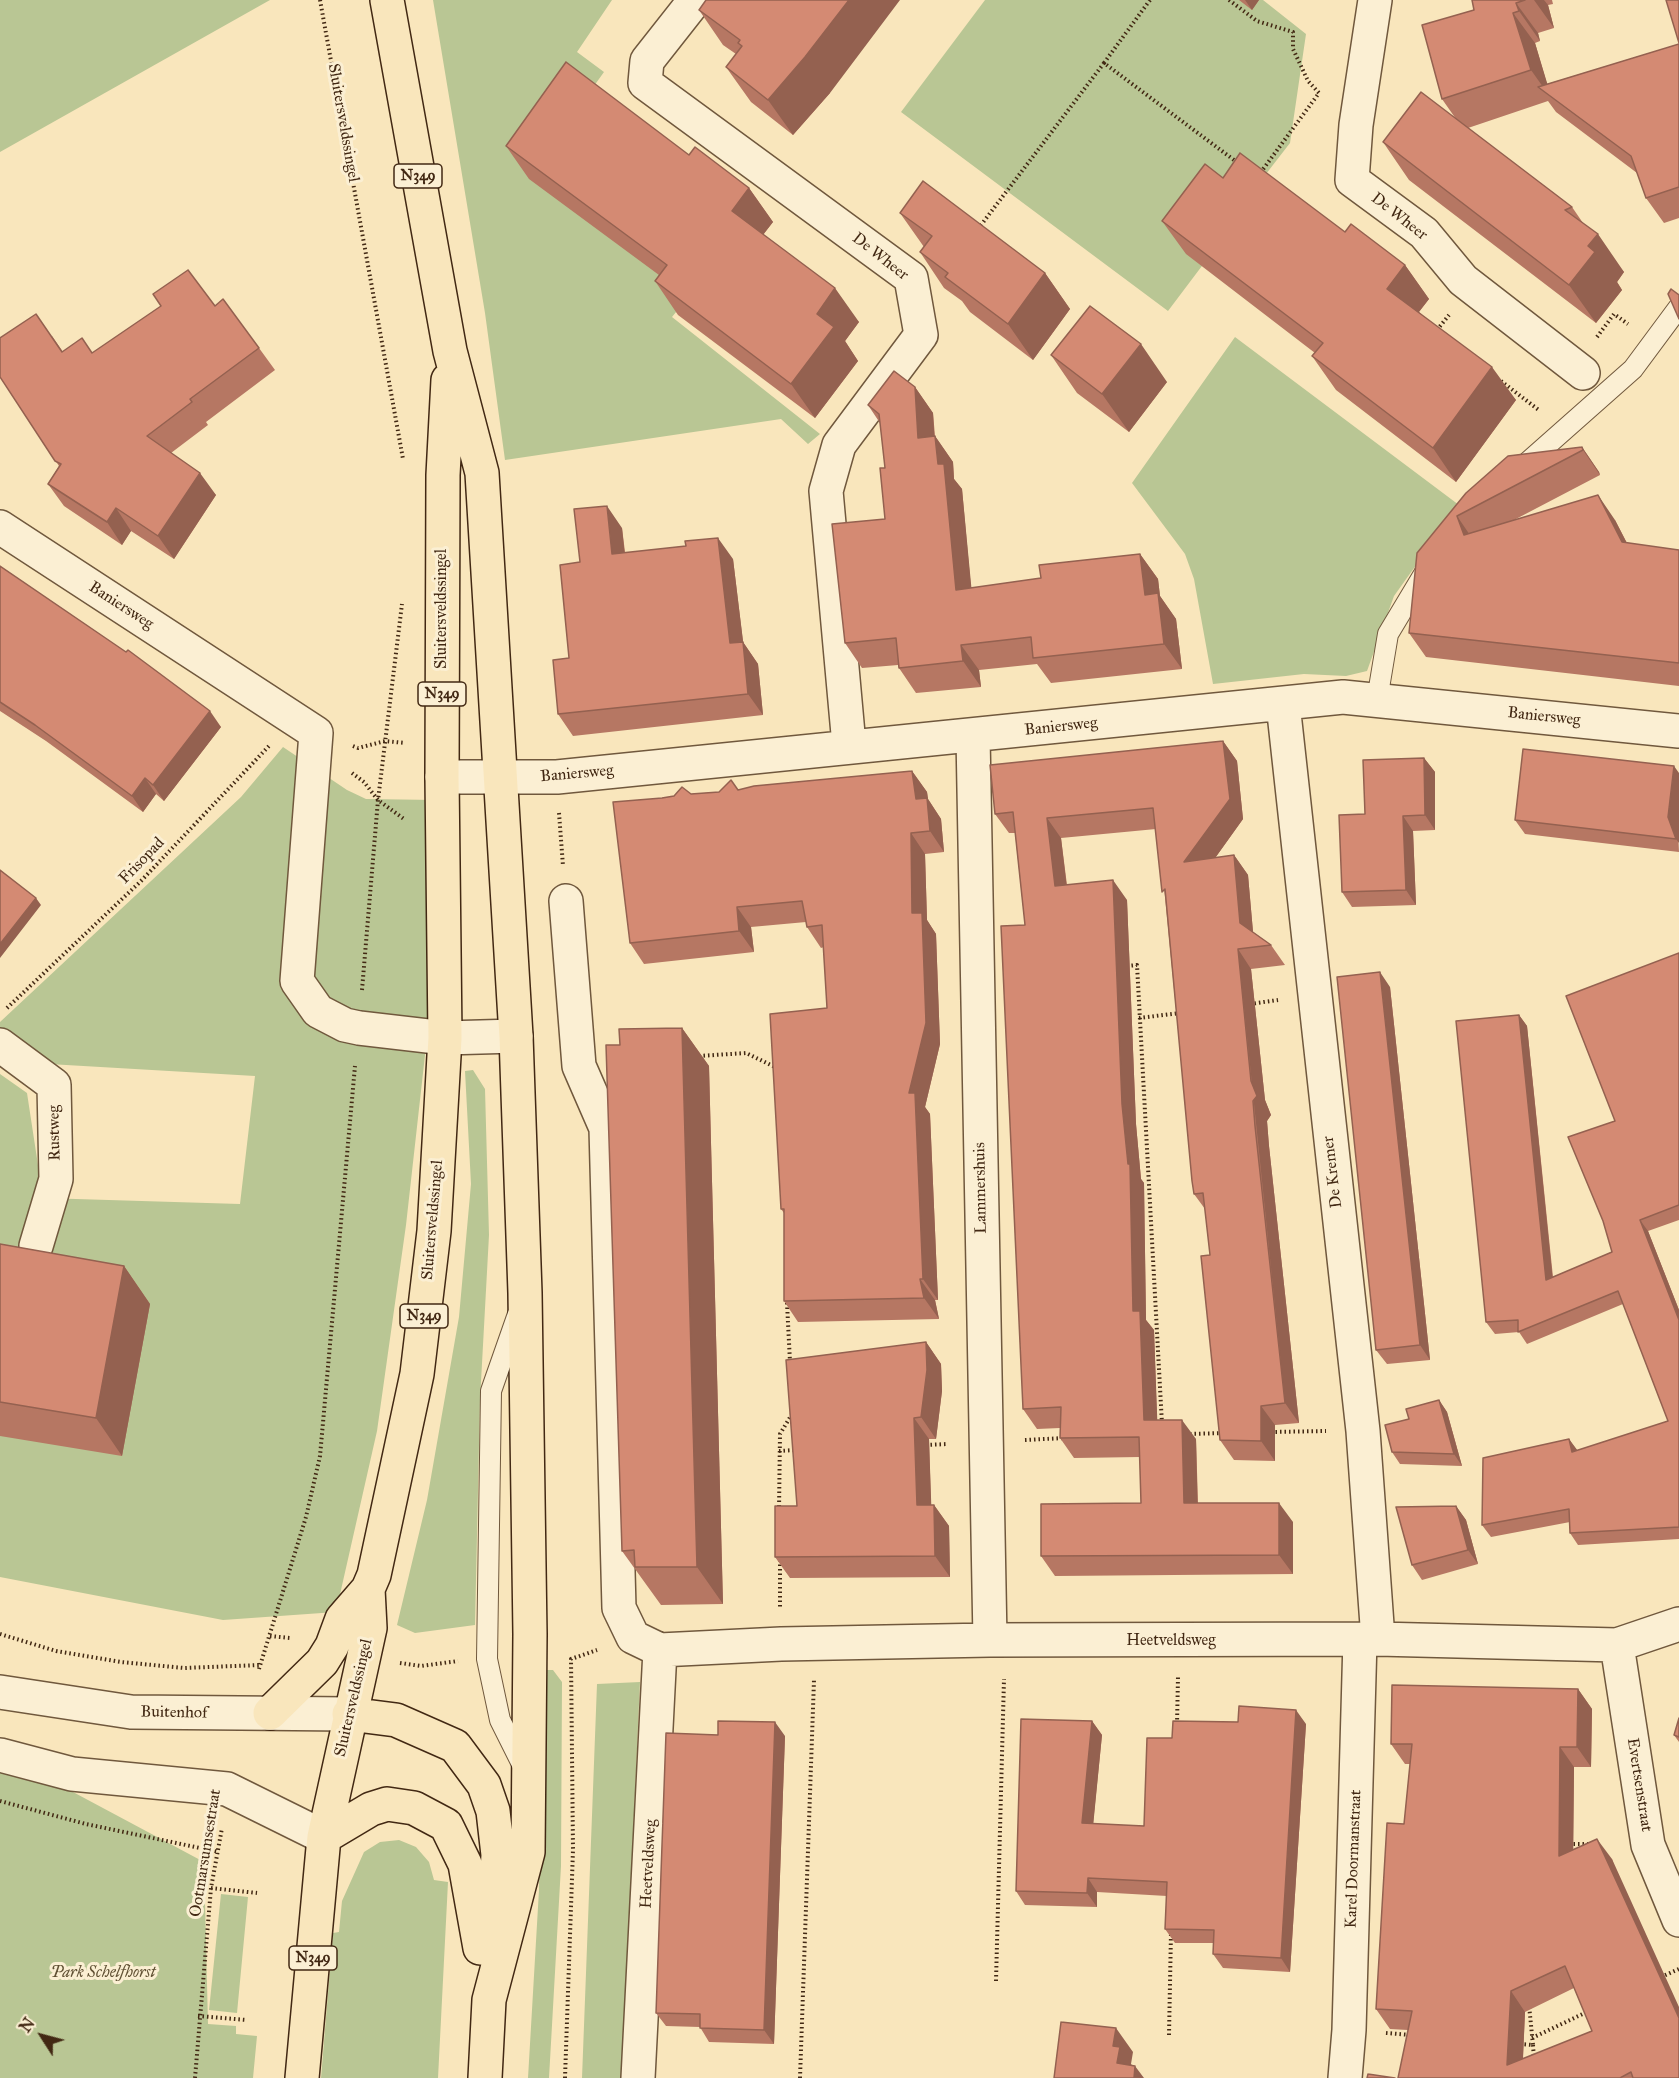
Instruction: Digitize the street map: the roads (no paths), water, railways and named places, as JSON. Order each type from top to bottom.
[{"type":"main road","name":"Sluitersveldssingel","points":[[387,0],[450,351],[482,473],[516,1036],[525,1293],[530,1660],[528,1852],[489,2000],[485,2078]]},
{"type":"main road","name":"Sluitersveldssingel","points":[[302,2078],[324,1837],[349,1714],[370,1628],[368,1589],[374,1575],[417,1374],[434,1231],[445,1038],[442,777],[443,475],[450,351]]},
{"type":"main road","points":[[258,1713],[322,1662],[332,1646],[342,1619],[368,1589]]},
{"type":"main road","points":[[349,1714],[396,1720],[455,1746],[484,1785],[494,1810],[498,1855],[489,2000]]},
{"type":"main road","points":[[324,1837],[371,1809],[387,1804],[414,1808],[446,1825],[465,1864],[489,2000]]},
{"type":"street","name":"De Wheer","points":[[695,0],[647,62],[645,83],[911,278],[921,335],[839,445],[826,491],[849,745]]},
{"type":"street","name":"De Wheer","points":[[1375,0],[1357,114],[1352,180],[1424,233],[1470,286],[1579,370]]},
{"type":"street","name":"Baniersweg","points":[[0,527],[316,733],[297,981],[318,1011],[345,1025],[359,1028],[445,1038],[516,1036]]},
{"type":"street","name":"Baniersweg","points":[[442,777],[557,777],[849,745],[973,736],[1343,697],[1679,731]]},
{"type":"street","name":"De Kremer","points":[[1283,704],[1313,996],[1363,1431],[1369,1640]]},
{"type":"street","name":"Lammershuis","points":[[973,736],[985,1442],[998,1640]]},
{"type":"street","points":[[566,901],[579,1066],[606,1128],[619,1608],[646,1643]]},
{"type":"street","name":"Rustweg","points":[[0,1045],[54,1086],[56,1179],[36,1246]]},
{"type":"street","name":"Heetveldsweg","points":[[638,2078],[646,1643],[1369,1640],[1617,1644],[1679,1624]]},
{"type":"street","name":"Karel Doormanstraat","points":[[1345,2078],[1369,1640]]},
{"type":"street","name":"Evertsenstraat","points":[[1617,1644],[1648,1845],[1679,1920]]},
{"type":"street","name":"Buitenhof","points":[[0,1692],[131,1712],[349,1714]]},
{"type":"street","points":[[0,1755],[72,1774],[227,1790],[324,1837]]},
{"type":"lane","points":[[1502,485],[1633,369],[1679,307]]},
{"type":"lane","points":[[1377,700],[1388,634],[1423,573],[1438,555]]},
{"type":"lane","points":[[525,1293],[490,1391],[487,1659],[500,1720],[528,1775]]},
{"type":"park label","name":"Park Schelfhorst","points":[[103,1973]]}]
